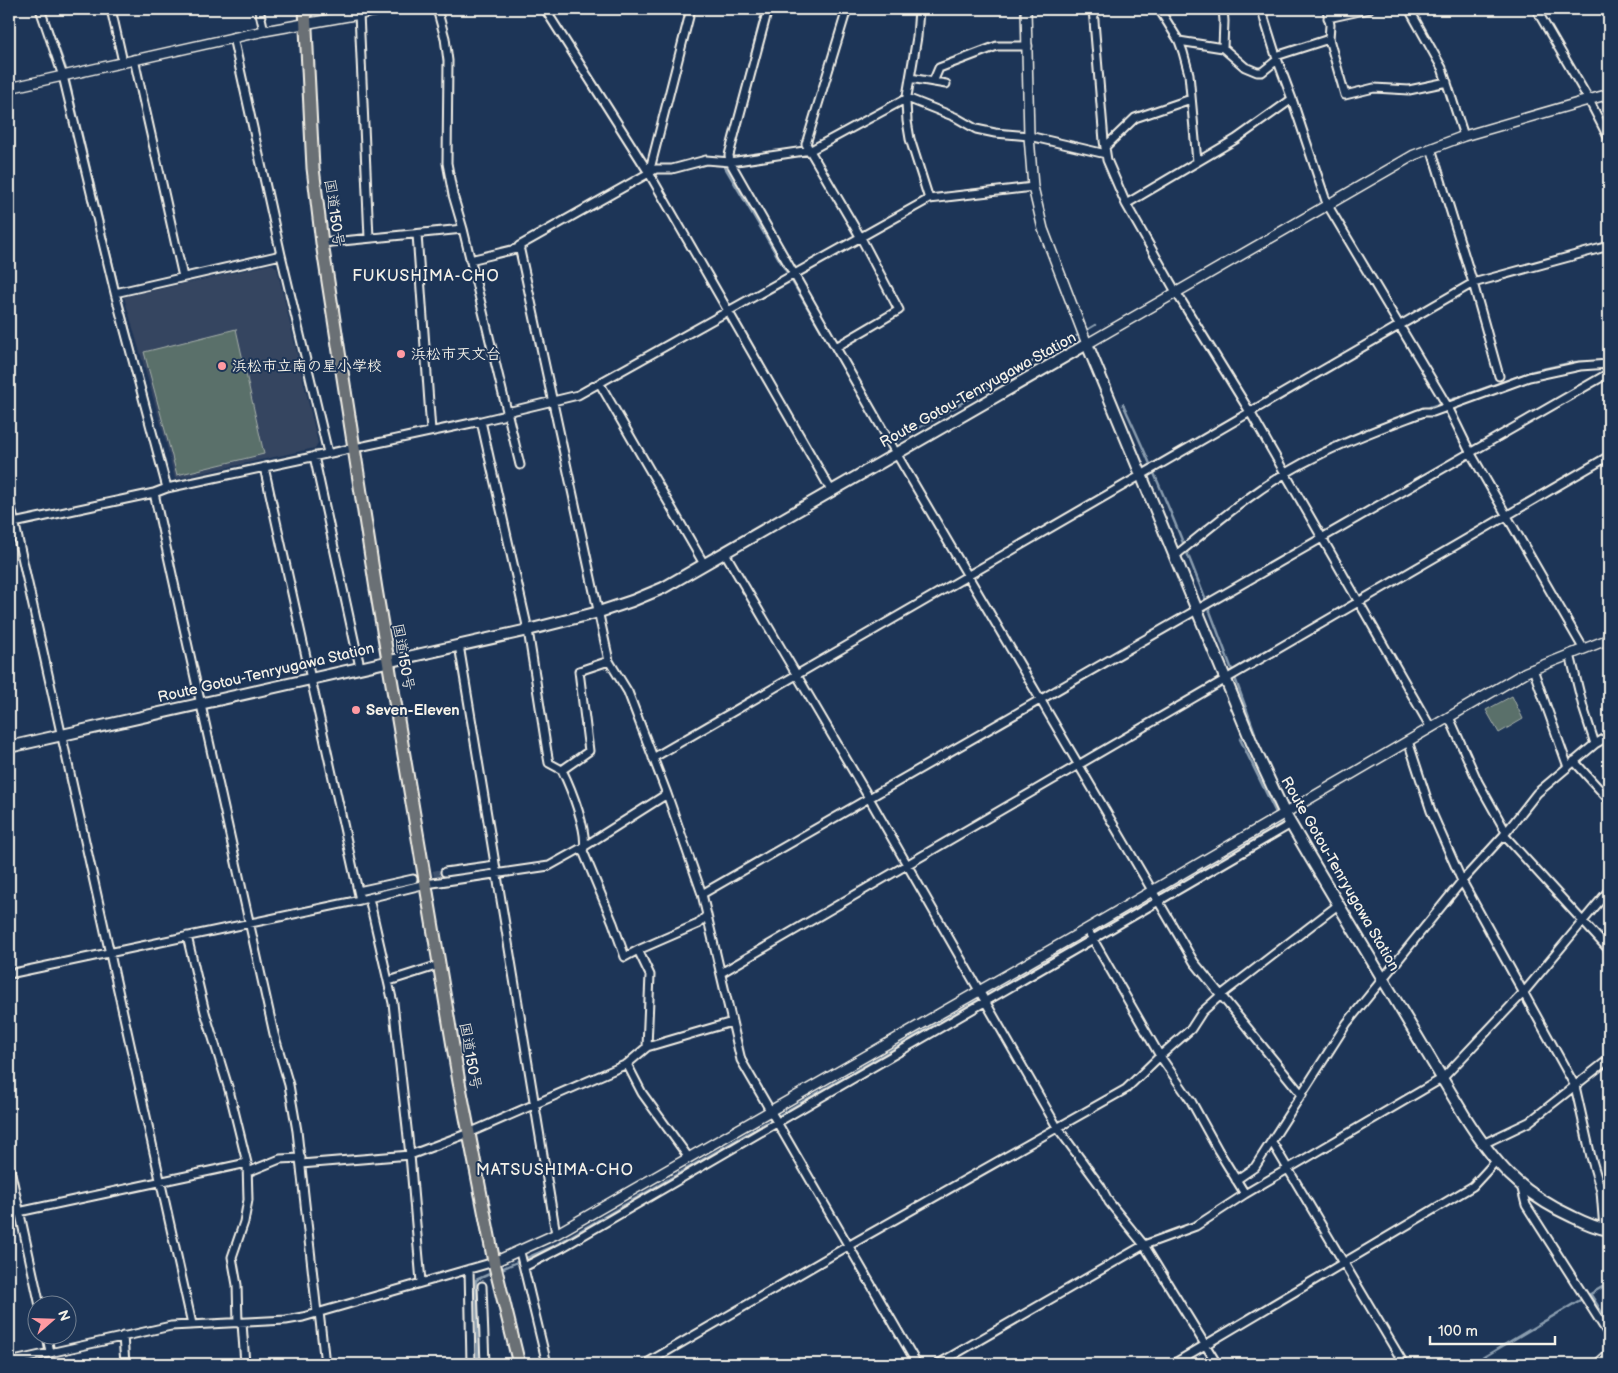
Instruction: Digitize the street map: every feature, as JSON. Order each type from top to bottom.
[{"type":"highway","name":"国道150号","points":[[305,9],[313,168],[322,242],[376,589],[459,1082],[494,1262],[519,1364]]},
{"type":"main road","name":"Route Gotou-Tenryugawa Station","points":[[9,747],[528,630],[599,612],[632,601],[663,588],[725,553],[1087,344],[1255,750],[1285,814],[1338,905],[1483,1144],[1496,1161],[1521,1185],[1562,1212],[1586,1224],[1607,1230]]},
{"type":"street","points":[[40,9],[63,76],[115,292],[167,488]]},
{"type":"street","points":[[110,9],[123,62]]},
{"type":"street","points":[[259,9],[264,31]]},
{"type":"street","points":[[9,88],[306,22],[371,10],[388,9]]},
{"type":"street","points":[[437,9],[445,38],[448,61],[447,163],[453,195],[463,229],[520,465]]},
{"type":"street","points":[[545,9],[649,173],[832,492]]},
{"type":"street","points":[[649,173],[692,9]]},
{"type":"street","points":[[768,9],[729,155],[730,162],[896,454],[969,575],[1194,962],[1302,1095]]},
{"type":"street","points":[[836,347],[899,310],[861,238],[806,144],[847,9]]},
{"type":"street","points":[[919,9],[917,37],[907,98],[907,121],[910,139],[930,199]]},
{"type":"street","points":[[1026,9],[1029,136],[1033,187],[1043,229],[1087,344],[1414,155],[1464,136],[1609,94]]},
{"type":"street","points":[[1093,9],[1105,150],[1126,204],[1176,292],[1250,412],[1431,728]]},
{"type":"street","points":[[1159,9],[1179,41],[1189,74],[1197,162]]},
{"type":"street","points":[[1223,9],[1223,48]]},
{"type":"street","points":[[1262,9],[1327,204],[1448,407],[1470,452],[1583,648]]},
{"type":"street","points":[[1327,9],[1329,39],[1345,95],[1374,88],[1409,90],[1446,82]]},
{"type":"street","points":[[1328,18],[1370,9]]},
{"type":"street","points":[[1409,9],[1442,68],[1464,136]]},
{"type":"street","points":[[1536,9],[1589,100],[1609,139]]},
{"type":"street","points":[[360,13],[369,238]]},
{"type":"street","points":[[234,38],[281,255],[328,453]]},
{"type":"street","points":[[1179,41],[1223,48],[1245,67],[1262,72],[1277,58],[1329,39]]},
{"type":"street","points":[[933,82],[939,68],[997,46],[1028,46]]},
{"type":"street","points":[[134,60],[183,277]]},
{"type":"street","points":[[910,78],[946,84]]},
{"type":"street","points":[[917,1364],[741,1060],[702,894],[628,692],[609,661],[519,246],[656,169],[672,169],[706,160],[730,162],[811,150],[907,98],[955,116],[976,128],[995,133],[1029,136],[1105,150]]},
{"type":"street","points":[[1105,150],[1135,118],[1191,98]]},
{"type":"street","points":[[1126,204],[1236,139],[1292,99]]},
{"type":"street","points":[[1431,148],[1473,282],[1499,376]]},
{"type":"street","points":[[12,524],[154,493],[167,488],[482,421],[502,416],[507,412],[578,395],[930,199],[1033,187]]},
{"type":"street","points":[[322,242],[463,229]]},
{"type":"street","points":[[417,234],[431,432]]},
{"type":"street","points":[[653,758],[1473,282],[1609,246]]},
{"type":"street","points":[[470,260],[520,248]]},
{"type":"street","points":[[115,292],[281,255]]},
{"type":"street","points":[[1175,556],[1234,509],[1284,474],[1315,457],[1384,427],[1427,411],[1433,412],[1448,407],[1528,377],[1580,366],[1609,364]]},
{"type":"street","points":[[702,894],[1040,698],[1322,539],[1609,373]]},
{"type":"street","points":[[600,384],[704,564]]},
{"type":"street","points":[[482,421],[528,630],[548,757],[550,763],[562,770],[572,790],[585,846],[583,851],[625,957],[698,924],[707,915]]},
{"type":"street","points":[[314,456],[360,667]]},
{"type":"street","points":[[721,972],[1609,456]]},
{"type":"street","points":[[264,467],[360,900]]},
{"type":"street","points":[[154,493],[274,1034],[289,1085],[301,1161],[325,1364]]},
{"type":"street","points":[[9,498],[12,524],[110,952],[192,1324]]},
{"type":"street","points":[[725,553],[986,1000],[1057,1127],[1101,1187],[1109,1202],[1144,1245],[1217,1364]]},
{"type":"street","points":[[524,1267],[563,1247],[980,990],[1408,741],[1534,669],[1609,639]]},
{"type":"street","points":[[459,645],[556,1234]]},
{"type":"street","points":[[1570,654],[1583,707],[1595,744]]},
{"type":"street","points":[[562,770],[589,751],[579,670],[609,661]]},
{"type":"street","points":[[1534,669],[1568,767]]},
{"type":"street","points":[[1450,717],[1478,782],[1504,834],[1609,950]]},
{"type":"street","points":[[1236,1180],[1255,1167],[1347,1023],[1384,980],[1462,881],[1537,793],[1595,744],[1609,736]]},
{"type":"street","points":[[1408,741],[1431,811],[1462,881],[1575,1086],[1591,1157],[1601,1191],[1607,1230]]},
{"type":"street","points":[[1574,761],[1609,800]]},
{"type":"street","points":[[9,974],[360,900],[426,884],[549,866],[585,846],[666,794]]},
{"type":"street","points":[[9,1362],[171,1326],[286,1320],[318,1313],[494,1262],[520,1252],[556,1234],[689,1158],[774,1117],[986,1000],[1291,824]]},
{"type":"street","points":[[446,872],[495,865]]},
{"type":"street","points":[[358,891],[413,879]]},
{"type":"street","points":[[938,1364],[1144,1245],[1196,1226],[1245,1194],[1443,1078],[1524,992],[1609,890]]},
{"type":"street","points":[[369,898],[393,1003],[410,1155],[421,1282]]},
{"type":"street","points":[[645,1364],[848,1246],[1126,1089],[1191,1029],[1202,1012],[1221,995],[1338,905]]},
{"type":"street","points":[[1087,929],[1160,1056],[1191,1101],[1245,1194]]},
{"type":"street","points":[[187,936],[205,1012],[229,1090],[248,1163],[248,1200],[244,1222],[232,1257],[245,1364]]},
{"type":"street","points":[[638,950],[650,975],[647,1047]]},
{"type":"street","points":[[389,981],[439,965]]},
{"type":"street","points":[[248,1172],[280,1159],[301,1161],[410,1155],[470,1133],[627,1064],[647,1047],[732,1022]]},
{"type":"street","points":[[1483,1144],[1529,1122],[1609,1059]]},
{"type":"street","points":[[627,1064],[642,1093],[689,1158]]},
{"type":"street","points":[[1272,1142],[1290,1169],[1404,1364]]},
{"type":"street","points":[[1174,1364],[1473,1186],[1496,1161]]},
{"type":"street","points":[[9,1214],[248,1163]]},
{"type":"street","points":[[9,1164],[38,1296]]},
{"type":"street","points":[[1521,1185],[1526,1205],[1609,1334]]},
{"type":"street","points":[[520,1252],[547,1364]]},
{"type":"street","points":[[468,1269],[470,1364]]},
{"type":"street","points":[[482,1286],[485,1364]]},
{"type":"street","points":[[470,1320],[483,1320]]},
{"type":"street","points":[[123,1336],[125,1364]]},
{"type":"street","points":[[48,1346],[50,1353]]},
{"type":"street","points":[[1598,1364],[1609,1354]]},
{"type":"shaded area","name":"浜松市立南の星小学校","points":[[272,264],[277,268],[318,443],[315,448],[175,479],[124,297]]},
{"type":"green space","points":[[236,329],[264,454],[177,475],[144,352]]},
{"type":"green space","points":[[1512,696],[1523,719],[1499,733],[1486,710]]},
{"type":"waterway","points":[[44,9],[66,69]]},
{"type":"waterway","points":[[729,143],[763,9]]},
{"type":"waterway","points":[[69,81],[117,283]]},
{"type":"waterway","points":[[726,153],[725,167],[866,407]]},
{"type":"waterway","points":[[121,298],[170,486]]},
{"type":"waterway","points":[[1085,331],[1095,325]]},
{"type":"waterway","points":[[893,443],[1080,334]]},
{"type":"waterway","points":[[1448,401],[1534,371],[1574,362],[1605,361]]},
{"type":"waterway","points":[[1123,404],[1193,567],[1255,733]]},
{"type":"waterway","points":[[1430,407],[1439,404]]},
{"type":"waterway","points":[[1244,737],[1240,739],[1277,815]]},
{"type":"waterway","points":[[499,1270],[552,1247],[1281,824],[1279,820]]},
{"type":"waterway","points":[[478,1364],[476,1280],[494,1272]]},
{"type":"waterway","points":[[1472,1364],[1609,1283]]},
{"type":"waterway","points":[[1591,1295],[1609,1324]]},
{"type":"tunnel","points":[[413,879],[445,872]]},
{"type":"place","name":"浜松市天文台","points":[[401,354]]},
{"type":"place","name":"浜松市立南の星小学校","points":[[222,366]]},
{"type":"place","name":"Seven-Eleven","points":[[356,710]]},
{"type":"district","name":"FUKUSHIMA-CHO","points":[[426,276]]},
{"type":"district","name":"MATSUSHIMA-CHO","points":[[555,1170]]}]
